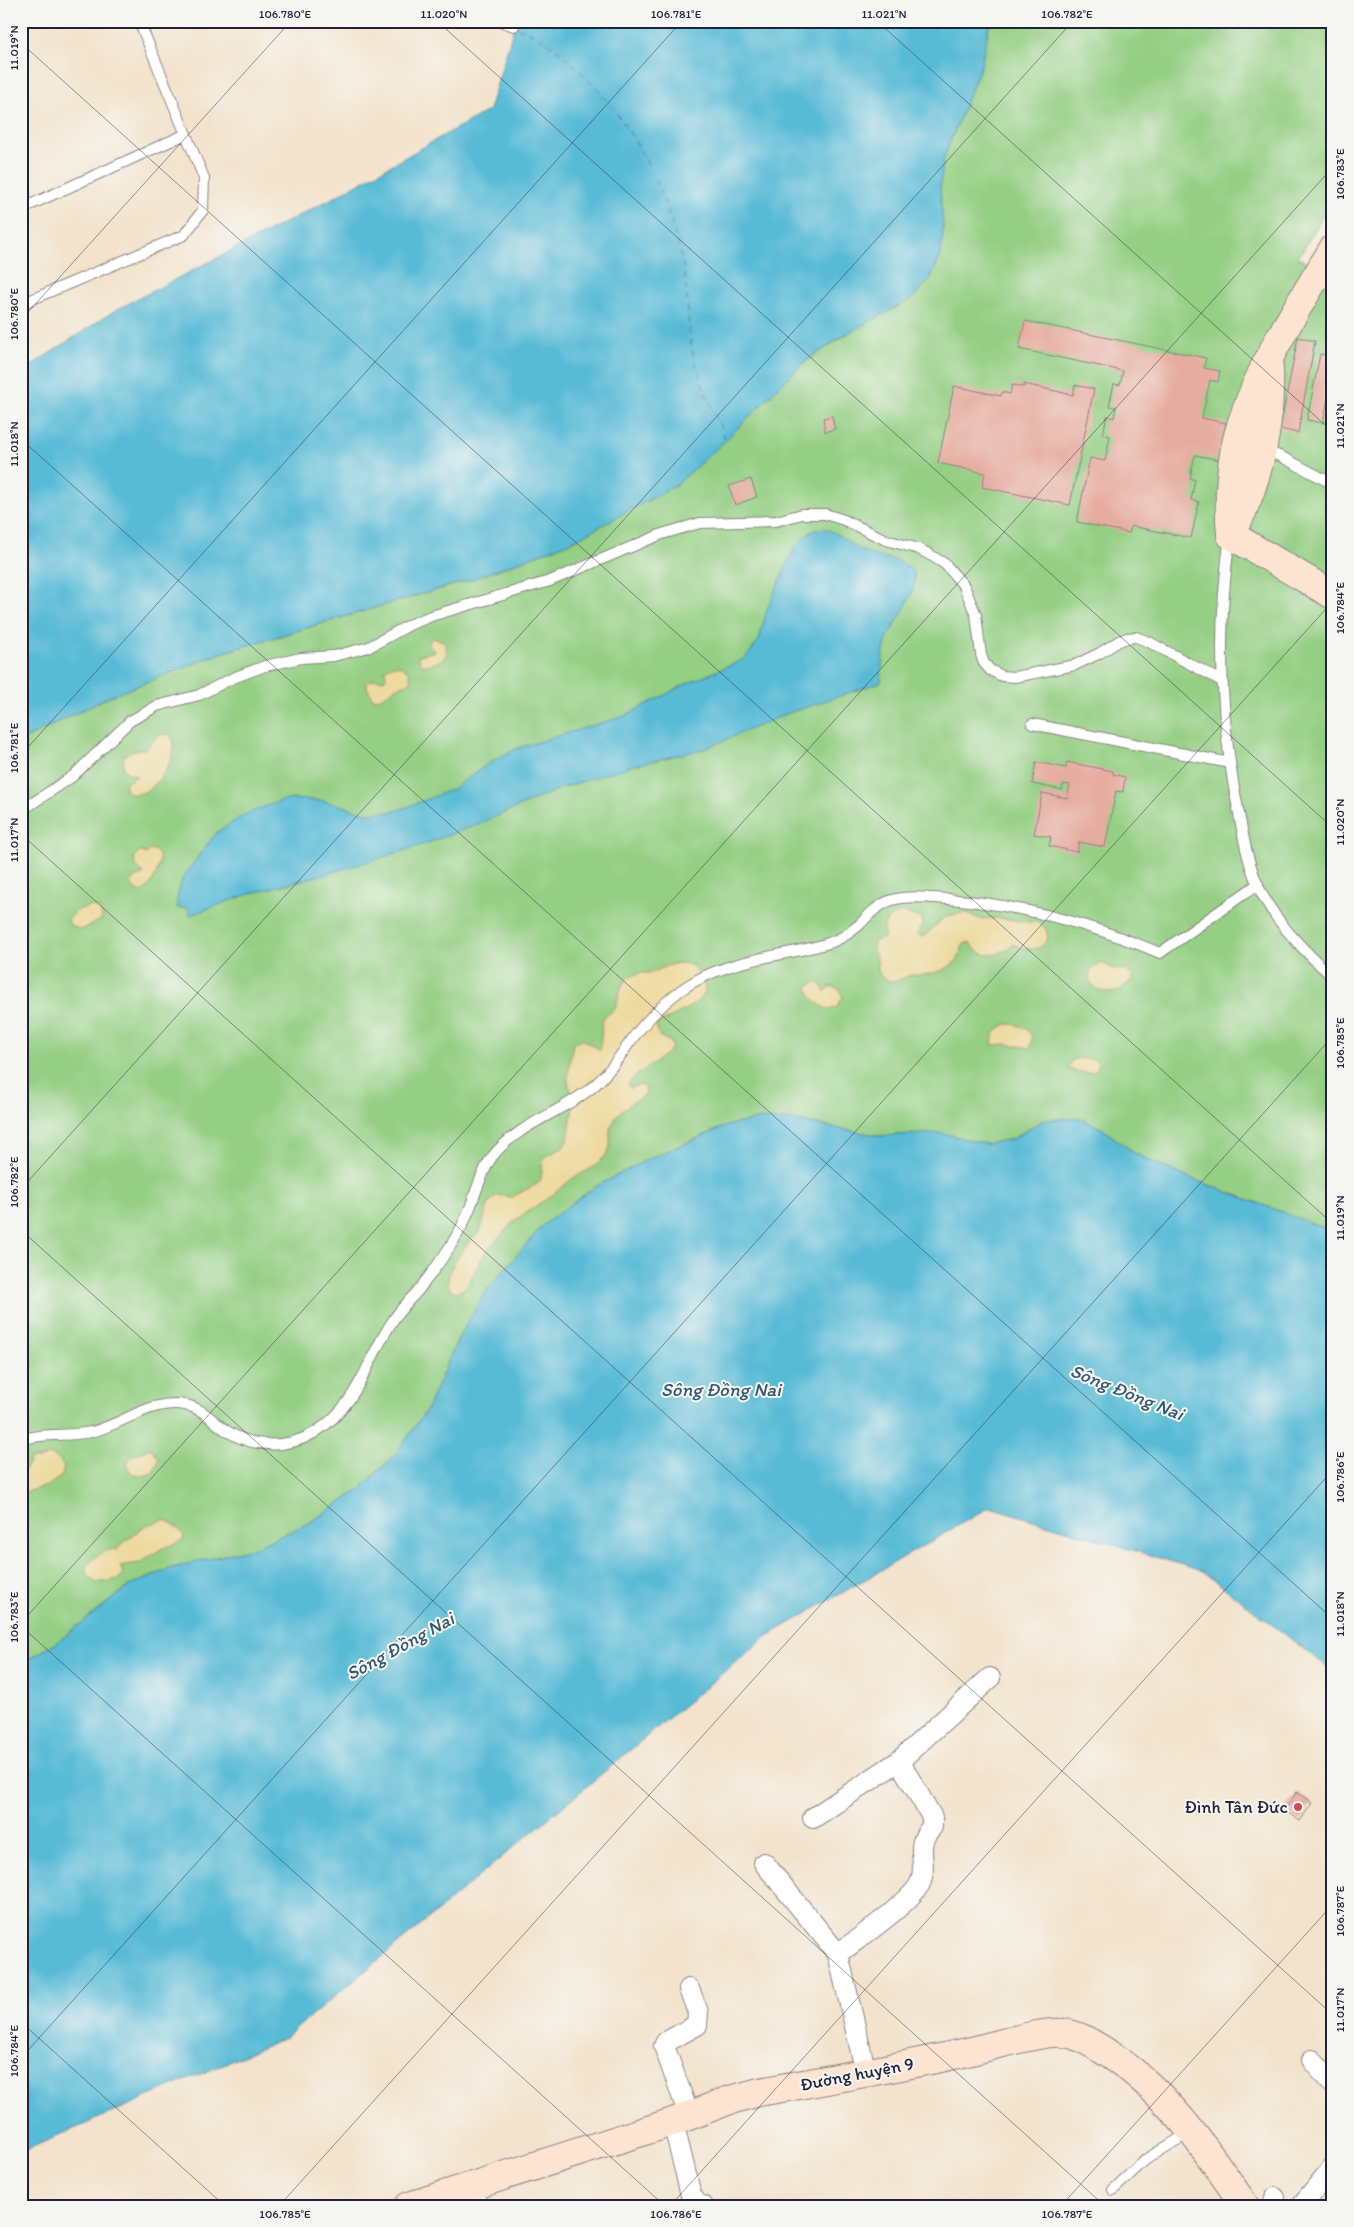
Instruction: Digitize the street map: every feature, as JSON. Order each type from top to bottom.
[{"type":"street","points":[[1230,535],[1229,502],[1237,441],[1248,404],[1285,329],[1333,249]]},
{"type":"street","points":[[1230,535],[1251,490],[1263,449],[1268,408],[1269,362]]},
{"type":"street","points":[[1230,535],[1333,595]]},
{"type":"street","points":[[813,1818],[899,1761],[990,1678]]},
{"type":"street","points":[[838,1954],[906,1900],[918,1887],[922,1879],[922,1844],[932,1826],[932,1817],[899,1761]]},
{"type":"street","points":[[764,1864],[838,1954],[843,1966],[866,2073]]},
{"type":"street","points":[[689,1989],[698,2012],[698,2025],[666,2042],[664,2046],[681,2119],[692,2195],[698,2204],[703,2206]]},
{"type":"street","name":"Đường huyện 9","points":[[409,2206],[474,2196],[727,2101],[759,2092],[866,2073],[1048,2034],[1063,2033],[1085,2039],[1124,2062],[1163,2098],[1210,2154],[1245,2206]]},
{"type":"street","points":[[1312,2060],[1333,2085]]},
{"type":"street","points":[[1301,2206],[1333,2167]]},
{"type":"lane","points":[[21,304],[184,235],[203,210],[204,178],[139,21]]},
{"type":"lane","points":[[500,21],[514,26]]},
{"type":"lane","points":[[21,209],[186,134]]},
{"type":"lane","points":[[1237,441],[1284,458],[1333,484]]},
{"type":"lane","points":[[21,811],[73,776],[130,721],[157,706],[199,695],[233,678],[283,661],[334,656],[360,650],[431,616],[541,585],[662,534],[700,523],[776,521],[802,514],[824,514],[886,540],[919,549],[945,564],[964,586],[976,615],[981,655],[984,663],[990,670],[1002,676],[1015,677],[1061,669],[1088,660],[1119,640],[1136,637],[1222,681]]},
{"type":"lane","points":[[1230,535],[1224,599],[1222,681],[1230,763],[1241,826],[1258,884],[1269,905],[1285,928],[1333,977]]},
{"type":"lane","points":[[1032,724],[1230,763]]},
{"type":"lane","points":[[21,1440],[46,1434],[91,1432],[143,1411],[178,1404],[200,1410],[228,1432],[261,1444],[273,1445],[298,1440],[322,1428],[338,1414],[351,1397],[362,1380],[390,1325],[457,1236],[470,1210],[480,1179],[493,1156],[512,1138],[571,1102],[595,1084],[656,1012],[682,990],[705,976],[734,965],[837,940],[854,930],[876,908],[904,898],[970,901],[1033,910],[1103,931],[1160,953],[1258,884]]},
{"type":"lane","points":[[1113,2190],[1145,2160],[1191,2131]]},
{"type":"green space","points":[[990,21],[1333,21],[1333,199],[1298,258],[1333,276],[1333,1231],[1179,1174],[1136,1154],[1101,1128],[1044,1120],[1012,1139],[986,1144],[941,1133],[881,1136],[795,1121],[729,1125],[650,1158],[593,1188],[459,1337],[427,1409],[396,1454],[358,1491],[309,1523],[256,1547],[172,1568],[129,1586],[55,1644],[21,1663],[21,741],[106,698],[221,653],[470,580],[571,542],[726,440],[803,363],[930,279],[941,255],[943,228],[939,186],[944,157],[981,65]]},
{"type":"sand","points":[[433,638],[444,641],[447,653],[436,662],[422,665],[419,655],[435,651],[429,646],[429,641]]},
{"type":"sand","points":[[393,665],[401,666],[409,671],[411,681],[406,685],[397,687],[383,697],[372,698],[367,682],[375,679],[384,680],[386,677],[385,669]]},
{"type":"sand","points":[[168,734],[173,741],[173,750],[165,772],[148,790],[138,794],[129,793],[125,789],[125,783],[137,776],[128,773],[123,768],[124,756],[131,751],[147,748],[158,735]]},
{"type":"sand","points":[[149,850],[154,850],[159,855],[158,869],[150,884],[140,892],[135,890],[131,883],[134,878],[145,874],[136,866],[134,859],[137,853],[142,852],[146,854]]},
{"type":"sand","points":[[90,906],[99,908],[102,916],[101,920],[81,930],[70,925],[68,920],[78,910]]},
{"type":"sand","points":[[902,912],[922,918],[923,927],[917,932],[918,935],[923,937],[945,917],[968,913],[979,919],[998,918],[1038,923],[1046,929],[1048,938],[1045,943],[1037,948],[1028,949],[1013,944],[997,954],[991,955],[980,952],[970,943],[965,943],[956,961],[945,969],[935,973],[911,975],[891,981],[879,974],[873,945],[876,941],[884,938],[884,927],[887,919]]},
{"type":"sand","points":[[679,963],[690,965],[694,968],[704,985],[704,994],[693,1004],[656,1025],[659,1036],[671,1042],[672,1048],[668,1053],[635,1076],[628,1085],[630,1088],[639,1085],[645,1086],[646,1095],[631,1103],[617,1115],[610,1129],[610,1148],[605,1156],[595,1166],[573,1178],[551,1196],[514,1221],[485,1253],[466,1287],[458,1292],[452,1291],[448,1280],[453,1265],[462,1251],[480,1231],[486,1210],[493,1198],[497,1195],[512,1197],[537,1184],[541,1179],[543,1160],[546,1156],[563,1148],[568,1139],[574,1101],[568,1082],[573,1043],[582,1039],[600,1050],[604,1017],[615,1009],[622,985],[630,976],[640,973],[651,973],[666,966]]},
{"type":"sand","points":[[1103,963],[1113,969],[1126,970],[1132,976],[1132,980],[1117,992],[1105,992],[1095,988],[1090,979],[1090,974],[1092,968]]},
{"type":"sand","points":[[816,982],[821,984],[825,992],[830,986],[839,989],[843,997],[837,1007],[829,1010],[813,998],[808,987]]},
{"type":"sand","points":[[1007,1024],[1018,1025],[1030,1033],[1032,1042],[1030,1048],[1006,1044],[992,1045],[996,1032],[1000,1027]]},
{"type":"sand","points":[[1079,1058],[1096,1060],[1098,1064],[1097,1070],[1094,1072],[1083,1072],[1068,1068],[1071,1061]]},
{"type":"sand","points":[[149,1448],[153,1450],[159,1459],[153,1473],[141,1476],[133,1475],[127,1467],[129,1460]]},
{"type":"sand","points":[[47,1455],[57,1458],[61,1462],[64,1467],[62,1476],[47,1486],[21,1493],[21,1466],[24,1471],[31,1459],[41,1459]]},
{"type":"sand","points":[[163,1520],[178,1528],[183,1534],[183,1540],[161,1549],[139,1563],[120,1566],[123,1574],[118,1579],[96,1583],[86,1574],[87,1566],[96,1557],[109,1550],[117,1550],[146,1525]]},
{"type":"water","points":[[516,21],[990,21],[981,65],[944,157],[940,186],[943,228],[941,255],[930,279],[912,299],[844,335],[803,363],[726,440],[675,486],[571,542],[470,580],[221,653],[106,698],[21,741],[21,372],[114,311],[331,199],[489,110]]},
{"type":"water","points":[[823,528],[835,533],[869,554],[903,563],[912,570],[915,577],[911,595],[887,640],[883,655],[881,682],[786,714],[704,749],[627,767],[562,788],[476,825],[422,845],[340,870],[249,894],[190,915],[188,908],[177,908],[177,899],[182,879],[202,851],[217,832],[246,814],[280,801],[295,799],[325,801],[367,813],[390,812],[402,809],[453,789],[492,761],[518,748],[624,716],[686,684],[740,661],[748,655],[759,640],[767,609],[795,547],[810,532]]},
{"type":"water","name":"Sông Đồng Nai","points":[[1080,1118],[1101,1128],[1136,1154],[1179,1174],[1333,1231],[1333,1671],[1202,1571],[990,1507],[766,1637],[286,2037],[21,2152],[21,1663],[55,1644],[129,1586],[172,1568],[256,1547],[309,1523],[358,1491],[396,1454],[427,1409],[459,1337],[485,1292],[544,1224],[593,1188],[650,1158],[729,1125],[762,1119],[795,1121],[881,1136],[941,1133],[986,1144],[1012,1139],[1044,1120]]},
{"type":"building","points":[[1025,321],[1206,358],[1204,368],[1220,371],[1218,382],[1210,380],[1202,418],[1226,423],[1219,460],[1195,455],[1190,478],[1195,480],[1191,500],[1199,502],[1191,538],[1131,526],[1129,533],[1077,522],[1090,458],[1105,461],[1110,436],[1103,434],[1107,416],[1114,418],[1116,407],[1109,406],[1114,384],[1120,385],[1123,371],[1019,349]]},
{"type":"building","points":[[1298,337],[1315,341],[1298,433],[1280,429]]},
{"type":"building","points":[[1320,354],[1333,356],[1333,374],[1323,423],[1307,420]]},
{"type":"building","points":[[1024,384],[1073,395],[1075,385],[1094,389],[1070,505],[982,487],[985,473],[938,463],[954,386],[1001,396],[1002,392],[1010,394],[1012,385],[1024,387]]},
{"type":"building","points":[[832,416],[835,429],[825,432],[823,418]]},
{"type":"building","points":[[751,479],[757,497],[735,505],[729,486]]},
{"type":"building","points":[[1036,762],[1066,768],[1067,762],[1113,771],[1113,774],[1125,777],[1123,792],[1116,791],[1105,847],[1079,842],[1077,852],[1049,846],[1051,837],[1034,834],[1042,793],[1067,798],[1070,785],[1063,784],[1062,790],[1032,784]]},
{"type":"building","name":"Đình Tân Đức","points":[[1297,1792],[1312,1803],[1300,1821],[1284,1810]]},
{"type":"ferry route","points":[[518,28],[547,42],[577,68],[614,110],[644,157],[656,182],[675,234],[684,271],[691,344],[697,369],[726,440]]},
{"type":"place","name":"Đình Tân Đức","points":[[1298,1807]]}]
